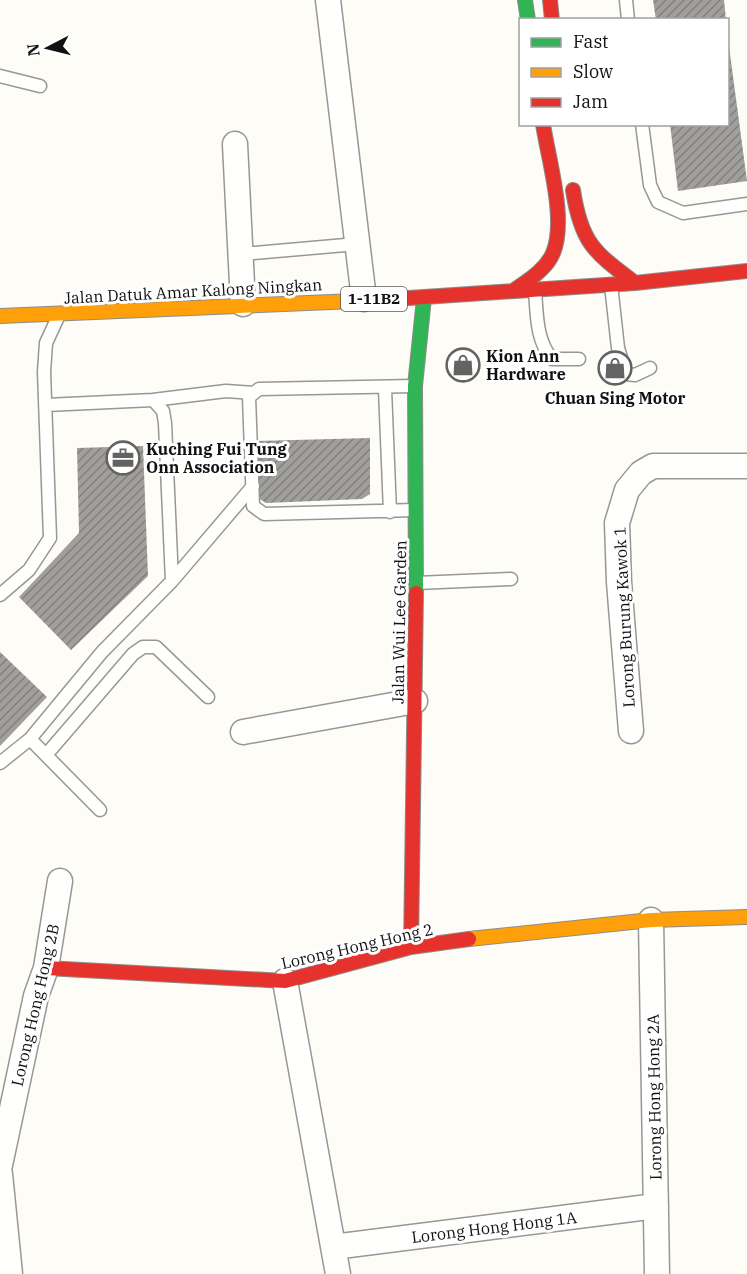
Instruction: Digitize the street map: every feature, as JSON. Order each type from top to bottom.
[{"type":"main road","points":[[525,0],[528,18]]},
{"type":"main road","points":[[550,0],[552,18]]},
{"type":"main road","points":[[513,291],[540,271],[553,252],[558,231],[543,126]]},
{"type":"main road","points":[[571,172],[576,219],[591,249],[635,283]]},
{"type":"main road","name":"Jalan Datuk Amar Kalong Ningkan","points":[[0,316],[424,297],[635,283],[747,271]]},
{"type":"main road","name":"Jalan Wui Lee Garden","points":[[411,947],[417,510],[415,386],[424,297]]},
{"type":"main road","name":"Lorong Hong Hong 2","points":[[46,968],[285,981],[411,947],[540,930],[651,920],[747,917]]},
{"type":"street","points":[[328,0],[364,299]]},
{"type":"street","points":[[235,144],[243,304]]},
{"type":"street","name":"Lorong Burung Kawok 1","points":[[631,731],[619,582],[617,523],[627,490],[641,473],[653,466],[747,466]]},
{"type":"street","points":[[243,732],[415,701]]},
{"type":"street","name":"Lorong Hong Hong 2B","points":[[0,1165],[36,996],[46,968],[60,881]]},
{"type":"street","name":"Lorong Hong Hong 2A","points":[[651,920],[657,1274]]},
{"type":"street","points":[[285,981],[338,1274]]},
{"type":"street","points":[[0,1174],[1,1210],[10,1274]]},
{"type":"street","name":"Lorong Hong Hong 1A","points":[[333,1247],[656,1206]]},
{"type":"lane","points":[[626,0],[628,18]]},
{"type":"lane","points":[[0,76],[40,86]]},
{"type":"lane","points":[[642,126],[650,185],[658,202],[683,213],[747,204]]},
{"type":"lane","points":[[242,254],[357,244]]},
{"type":"lane","points":[[610,284],[618,348],[626,374],[635,375],[650,368]]},
{"type":"lane","points":[[535,289],[539,333],[544,350],[552,359],[579,359]]},
{"type":"lane","points":[[0,595],[29,570],[50,538],[44,372],[46,343],[60,314]]},
{"type":"lane","points":[[415,386],[385,389],[259,389],[249,397],[254,506],[264,514],[417,510]]},
{"type":"lane","points":[[385,389],[390,512]]},
{"type":"lane","points":[[46,405],[153,400],[226,391],[254,393]]},
{"type":"lane","points":[[153,400],[164,411],[172,581]]},
{"type":"lane","points":[[0,763],[30,739],[102,652],[172,581],[253,486]]},
{"type":"lane","points":[[415,583],[511,579]]},
{"type":"lane","points":[[46,755],[133,654],[143,647],[156,647],[208,697]]},
{"type":"lane","points":[[30,739],[100,810]]},
{"type":"building","points":[[653,0],[724,0],[726,18],[656,18]]},
{"type":"building","points":[[729,46],[747,181],[678,191],[670,126],[729,126]]},
{"type":"building","points":[[370,438],[370,494],[362,499],[266,503],[258,498],[256,441]]},
{"type":"building","points":[[143,446],[148,576],[71,650],[19,597],[79,533],[77,448]]},
{"type":"building","points":[[0,652],[47,697],[0,746]]},
{"type":"traffic: fast","points":[[525,0],[528,18]]},
{"type":"traffic: fast","points":[[416,593],[415,386],[424,298]]},
{"type":"traffic: slow","points":[[0,316],[379,300]]},
{"type":"traffic: slow","points":[[469,939],[651,920],[747,917]]},
{"type":"traffic: jam","points":[[550,0],[552,18]]},
{"type":"traffic: jam","points":[[513,291],[546,265],[557,239],[557,207],[543,126]]},
{"type":"traffic: jam","points":[[573,190],[585,235],[599,254],[635,283]]},
{"type":"traffic: jam","points":[[379,300],[635,283],[747,271]]},
{"type":"traffic: jam","points":[[411,947],[416,593]]},
{"type":"traffic: jam","points":[[46,968],[285,981],[411,947],[469,939]]},
{"type":"place","name":"Kion Ann Hardware","points":[[463,365]]},
{"type":"place","name":"Chuan Sing Motor","points":[[615,368]]},
{"type":"place","name":"Kuching Fui Tung Onn Association","points":[[123,458]]}]
